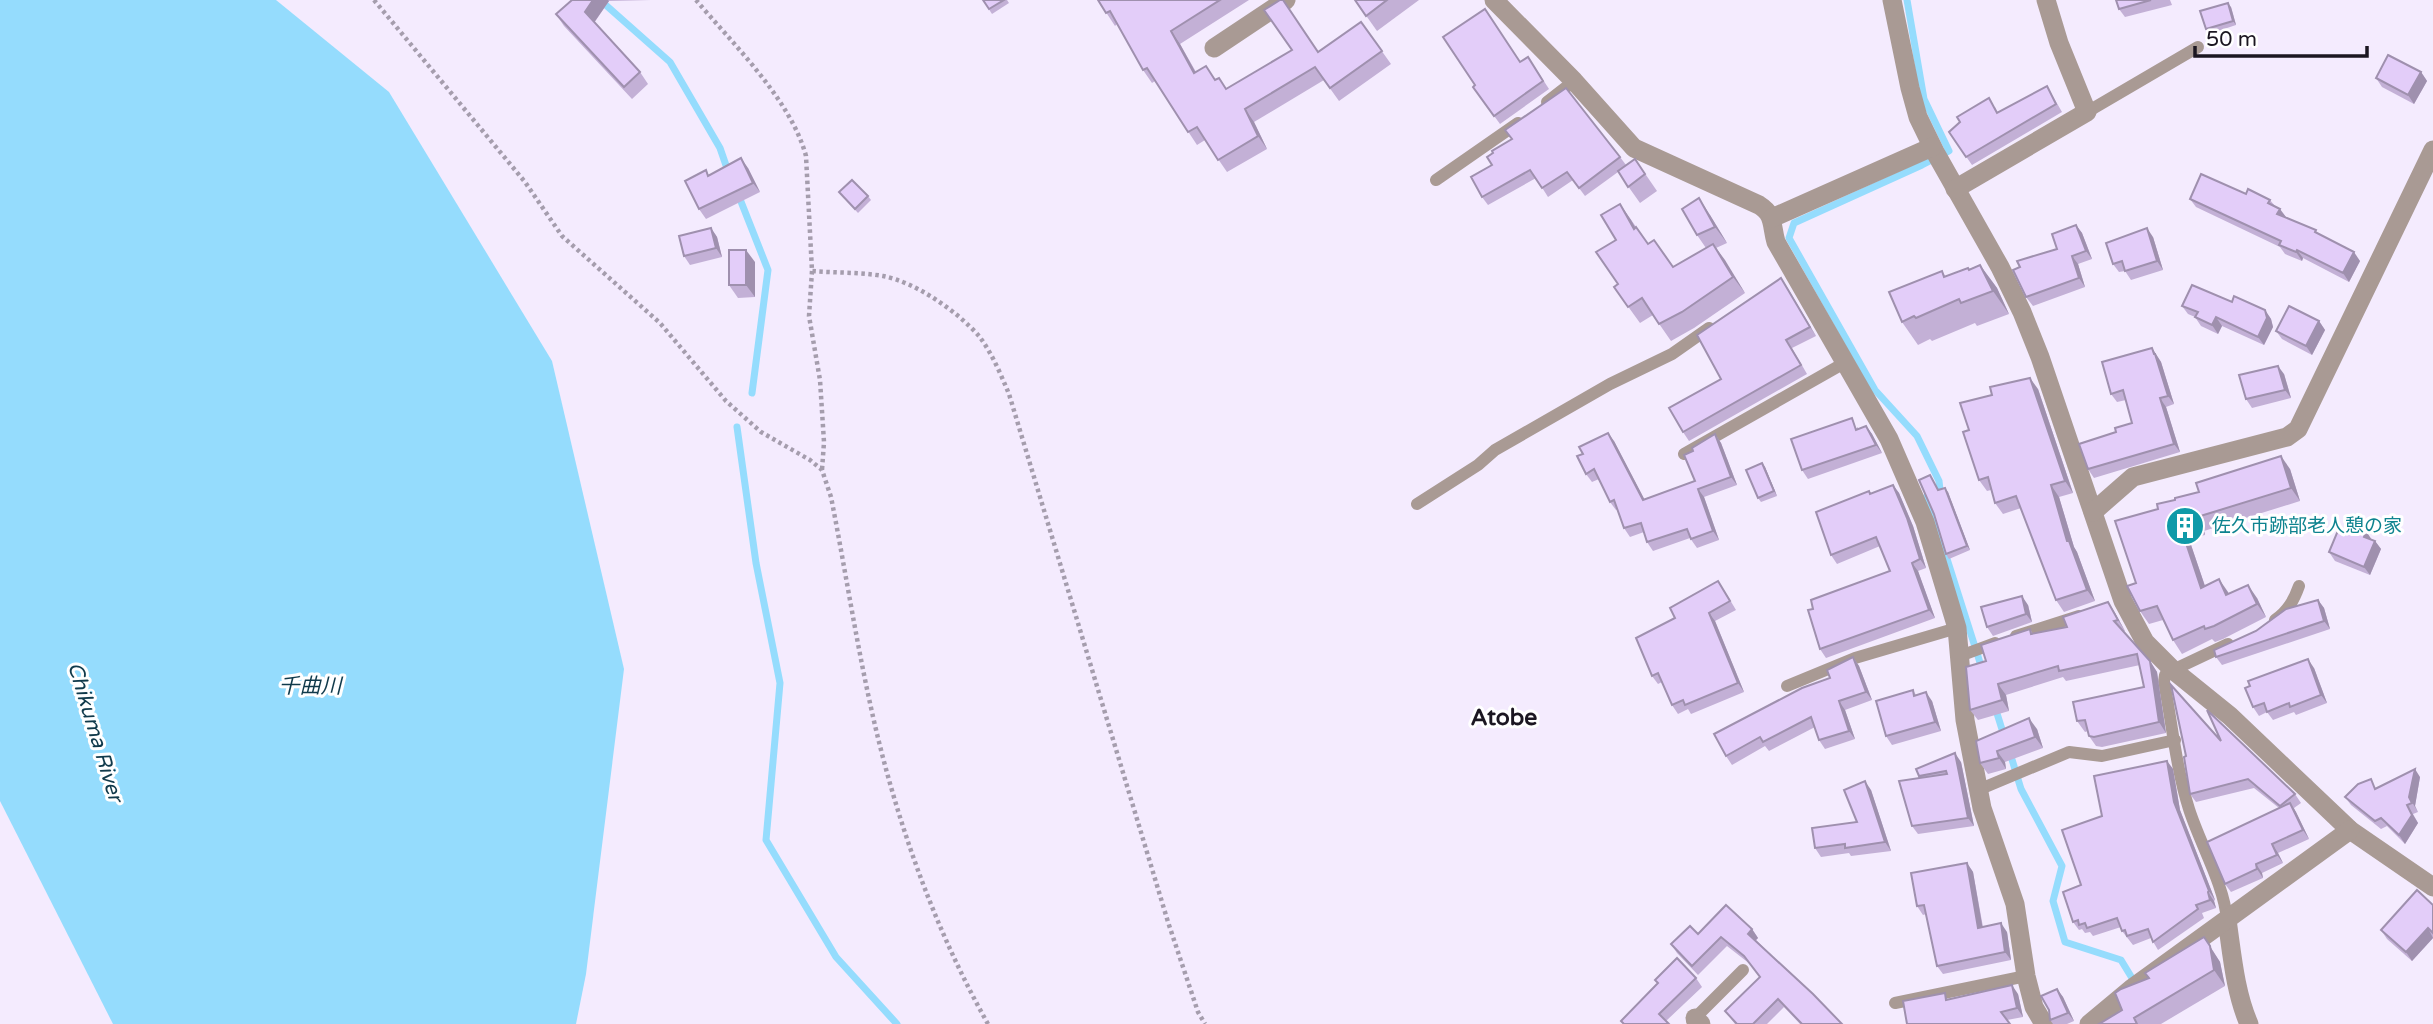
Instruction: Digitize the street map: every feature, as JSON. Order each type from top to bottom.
[{"type":"street","points":[[1214,48],[1286,0]]},
{"type":"street","points":[[1494,0],[1574,81],[1634,148],[1759,205],[1767,210],[1772,218],[1776,242],[1787,274],[1846,362],[1889,439],[1925,522],[1958,628],[1970,652],[1965,720],[1978,790],[2015,904],[2026,976],[2034,1007],[2044,1024]]},
{"type":"street","points":[[1892,0],[1910,88],[1919,117],[2040,356],[2093,512],[2110,605],[2173,670],[2230,716],[2350,830],[2433,887]]},
{"type":"street","points":[[1955,188],[2087,112],[2059,43],[2046,0]]},
{"type":"street","points":[[2093,512],[2133,477],[2287,437],[2298,429],[2433,150]]},
{"type":"street","points":[[1772,218],[1937,155]]},
{"type":"street","points":[[2089,1024],[2138,984],[2350,830]]},
{"type":"street","points":[[2227,920],[2243,1011],[2249,1024]]},
{"type":"lane","points":[[2087,112],[2198,47]]},
{"type":"lane","points":[[1436,180],[1574,81]]},
{"type":"lane","points":[[1417,504],[1478,465],[1495,450],[1610,384],[1672,354],[1716,323]]},
{"type":"lane","points":[[1684,454],[1846,362]]},
{"type":"lane","points":[[2264,628],[2284,614],[2294,600],[2299,586]]},
{"type":"lane","points":[[1970,652],[2110,605]]},
{"type":"lane","points":[[1787,686],[1855,658],[1958,628]]},
{"type":"lane","points":[[2227,920],[2225,900],[2188,807],[2164,682],[2165,675],[2173,670],[2242,638]]},
{"type":"lane","points":[[1978,790],[2069,752],[2102,755],[2175,740]]},
{"type":"lane","points":[[1695,1022],[1743,970]]},
{"type":"lane","points":[[1895,1003],[2026,976]]},
{"type":"path","points":[[374,0],[525,182],[562,236],[660,323],[726,401],[761,432],[810,460],[821,470]]},
{"type":"path","points":[[696,0],[779,100],[806,156],[812,271],[809,316],[820,380],[824,442],[821,470],[831,497],[879,742],[910,848],[961,976],[988,1024]]},
{"type":"path","points":[[812,271],[884,276],[914,286],[944,306],[979,336],[996,364],[1013,407],[1168,922],[1198,1012],[1205,1024]]},
{"type":"water","name":"千曲川","points":[[0,0],[276,0],[389,92],[552,361],[624,669],[586,974],[576,1024],[113,1024],[0,801]]},
{"type":"building","points":[[572,0],[593,0],[585,12],[640,72],[624,87],[556,14]]},
{"type":"building","points":[[983,0],[1004,0],[989,9]]},
{"type":"building","points":[[1098,0],[1220,0],[1171,31],[1194,73],[1206,66],[1215,80],[1219,78],[1226,89],[1292,50],[1264,10],[1280,0],[1283,0],[1318,52],[1361,22],[1382,51],[1330,88],[1315,67],[1245,109],[1258,136],[1218,160],[1197,127],[1188,132],[1147,68],[1143,70],[1110,11],[1106,13]]},
{"type":"building","points":[[1355,0],[1387,0],[1366,16]]},
{"type":"building","points":[[2116,0],[2151,0],[2119,9]]},
{"type":"building","points":[[2228,3],[2233,21],[2206,29],[2200,11]]},
{"type":"building","points":[[1485,9],[1520,62],[1528,57],[1543,81],[1494,116],[1443,37]]},
{"type":"building","points":[[2388,55],[2421,72],[2408,95],[2376,78]]},
{"type":"building","points":[[2047,86],[2056,104],[1966,157],[1949,132],[1960,122],[1957,117],[1989,98],[1997,113]]},
{"type":"building","points":[[1566,88],[1620,157],[1579,188],[1567,172],[1542,188],[1530,170],[1482,197],[1471,177],[1492,165],[1487,157],[1512,139],[1505,130]]},
{"type":"building","points":[[741,158],[753,183],[699,209],[685,181],[706,170],[708,176]]},
{"type":"building","points":[[1635,159],[1645,174],[1628,187],[1618,171]]},
{"type":"building","points":[[2201,174],[2246,194],[2248,189],[2270,200],[2268,203],[2280,209],[2277,214],[2316,230],[2315,232],[2354,252],[2343,273],[2297,250],[2296,252],[2279,245],[2281,241],[2190,199]]},
{"type":"building","points":[[852,180],[868,196],[855,209],[839,192]]},
{"type":"building","points":[[1699,198],[1715,227],[1697,235],[1682,209]]},
{"type":"building","points":[[1620,204],[1634,229],[1636,227],[1648,244],[1654,240],[1673,267],[1713,244],[1733,277],[1682,312],[1659,324],[1642,298],[1628,307],[1614,287],[1618,284],[1596,252],[1616,240],[1601,215]]},
{"type":"building","points":[[2076,225],[2086,251],[2072,256],[2079,278],[2026,297],[2013,270],[2020,267],[2017,261],[2057,249],[2052,234]]},
{"type":"building","points":[[711,228],[716,248],[684,256],[679,236]]},
{"type":"building","points":[[2147,228],[2157,261],[2125,271],[2122,261],[2113,264],[2106,243]]},
{"type":"building","points":[[729,250],[746,250],[746,285],[729,285]]},
{"type":"building","points":[[1980,265],[1993,291],[1961,303],[1959,299],[1902,322],[1889,292],[1942,271],[1944,277]]},
{"type":"building","points":[[1781,278],[1810,327],[1786,340],[1801,365],[1683,432],[1669,408],[1721,379],[1697,335]]},
{"type":"building","points":[[2192,285],[2232,302],[2234,296],[2265,310],[2267,318],[2258,337],[2216,317],[2212,325],[2195,317],[2198,312],[2182,306]]},
{"type":"building","points":[[2289,306],[2319,321],[2306,346],[2276,331]]},
{"type":"building","points":[[2152,348],[2168,396],[2160,398],[2174,444],[2088,469],[2079,444],[2116,432],[2115,428],[2132,423],[2123,390],[2111,394],[2102,362]]},
{"type":"building","points":[[2278,366],[2285,390],[2246,399],[2239,375]]},
{"type":"building","points":[[2030,378],[2065,481],[2051,485],[2067,541],[2087,590],[2056,600],[2016,496],[1995,503],[1988,477],[1979,480],[1963,432],[1969,430],[1960,403],[1992,395],[1990,387]]},
{"type":"building","points":[[1852,418],[1856,430],[1866,426],[1876,445],[1802,470],[1791,439]]},
{"type":"building","points":[[1608,433],[1643,500],[1695,481],[1684,455],[1715,434],[1731,477],[1698,489],[1713,531],[1691,539],[1687,529],[1647,542],[1641,523],[1624,528],[1614,500],[1610,502],[1594,469],[1586,474],[1577,456],[1583,454],[1579,447]]},
{"type":"building","points":[[2281,456],[2291,488],[2194,518],[2195,522],[2180,525],[2201,588],[2219,579],[2226,595],[2248,585],[2257,604],[2214,626],[2205,629],[2204,626],[2173,640],[2157,606],[2140,611],[2127,586],[2136,583],[2115,521],[2158,509],[2157,504],[2199,492],[2196,483]]},
{"type":"building","points":[[1762,463],[1774,491],[1758,498],[1746,470]]},
{"type":"building","points":[[1930,475],[1938,490],[1945,488],[1967,546],[1946,554],[1934,514],[1919,480]]},
{"type":"building","points":[[1893,485],[1920,559],[1912,563],[1929,610],[1820,649],[1808,610],[1813,609],[1811,600],[1890,571],[1876,537],[1831,555],[1816,512],[1869,491],[1870,494]]},
{"type":"building","points":[[2350,525],[2366,531],[2364,537],[2375,541],[2364,567],[2329,552],[2339,528],[2347,532]]},
{"type":"building","points":[[1718,581],[1730,601],[1709,613],[1738,683],[1685,705],[1683,700],[1672,705],[1658,673],[1652,676],[1636,638],[1675,618],[1670,608]]},
{"type":"building","points":[[2022,596],[2026,614],[1987,627],[1981,607]]},
{"type":"building","points":[[2318,600],[2324,621],[2216,657],[2214,650],[2256,631],[2286,609]]},
{"type":"building","points":[[2108,602],[2118,620],[2114,621],[2150,661],[2159,722],[2094,737],[2089,736],[2085,720],[2077,721],[2073,702],[2144,687],[2137,654],[2059,671],[2058,666],[1998,684],[2002,700],[1970,710],[1966,667],[1986,661],[1981,645],[2030,629],[2031,634],[2067,627],[2063,617]]},
{"type":"building","points":[[1853,657],[1866,692],[1839,701],[1849,731],[1819,740],[1811,717],[1763,742],[1760,737],[1726,756],[1714,734],[1802,688],[1830,678],[1827,670]]},
{"type":"building","points":[[2308,659],[2321,695],[2290,707],[2289,703],[2267,712],[2264,703],[2253,707],[2245,688],[2250,686],[2248,681]]},
{"type":"building","points":[[2171,685],[2221,741],[2207,710],[2295,794],[2280,806],[2248,779],[2190,794],[2186,756]]},
{"type":"building","points":[[1913,690],[1914,696],[1926,692],[1935,722],[1886,736],[1876,701]]},
{"type":"building","points":[[2029,718],[2035,737],[1997,751],[1999,758],[1980,763],[1976,741]]},
{"type":"building","points":[[1955,753],[1968,818],[1912,826],[1899,781],[1947,774],[1946,771],[1919,776],[1916,769]]},
{"type":"building","points":[[2167,761],[2174,802],[2209,891],[2210,900],[2196,905],[2198,909],[2153,942],[2148,929],[2127,936],[2117,918],[2087,928],[2085,923],[2079,925],[2078,920],[2073,922],[2063,892],[2081,885],[2062,830],[2102,816],[2094,776]]},
{"type":"building","points":[[2415,769],[2409,797],[2412,803],[2407,805],[2412,815],[2399,835],[2381,818],[2375,821],[2345,797],[2358,784],[2371,779],[2375,789]]},
{"type":"building","points":[[1865,781],[1885,842],[1845,848],[1845,844],[1815,848],[1812,828],[1857,822],[1844,790]]},
{"type":"building","points":[[2290,803],[2303,830],[2272,844],[2277,855],[2256,864],[2257,869],[2225,884],[2207,842]]},
{"type":"building","points":[[1967,863],[1978,928],[2001,923],[2005,952],[1937,966],[1924,905],[1917,906],[1911,873]]},
{"type":"building","points":[[2417,890],[2433,905],[2433,933],[2428,928],[2406,952],[2381,930]]},
{"type":"building","points":[[1726,905],[1752,929],[1748,934],[1842,1024],[1802,1024],[1778,999],[1753,1024],[1737,1024],[1725,1011],[1760,977],[1744,956],[1721,937],[1692,966],[1671,944],[1690,926],[1698,934]]},
{"type":"building","points":[[2204,937],[2210,946],[2214,970],[2134,1018],[2137,1024],[2099,1024],[2122,1010],[2115,993],[2149,978],[2145,973]]},
{"type":"building","points":[[1677,958],[1696,978],[1659,1014],[1669,1024],[1624,1024],[1621,1021],[1658,983],[1655,980]]},
{"type":"building","points":[[2012,985],[2017,1008],[2001,1012],[2010,1024],[1907,1024],[1903,1001],[1945,993],[1946,1000]]},
{"type":"building","points":[[2057,989],[2068,1013],[2050,1020],[2049,1010],[2041,996]]},
{"type":"waterway","points":[[600,0],[670,62],[720,148],[729,174]]},
{"type":"waterway","points":[[1907,0],[1924,99],[1949,151],[1794,223],[1789,238],[1875,390],[1917,436],[1939,481],[1940,490],[1927,496],[1983,672]]},
{"type":"waterway","points":[[738,194],[768,270],[752,393]]},
{"type":"waterway","points":[[737,427],[756,563],[780,683],[766,840],[836,957],[897,1024]]},
{"type":"waterway","points":[[1995,707],[2005,739]]},
{"type":"waterway","points":[[2010,753],[2021,789],[2062,866],[2053,901],[2065,942],[2121,960],[2135,983]]},
{"type":"place","name":"佐久市跡部老人憩の家","points":[[2185,526]]},
{"type":"district","name":"Atobe","points":[[1504,718]]},
{"type":"water label","name":"Chikuma River","points":[[95,732]]}]
